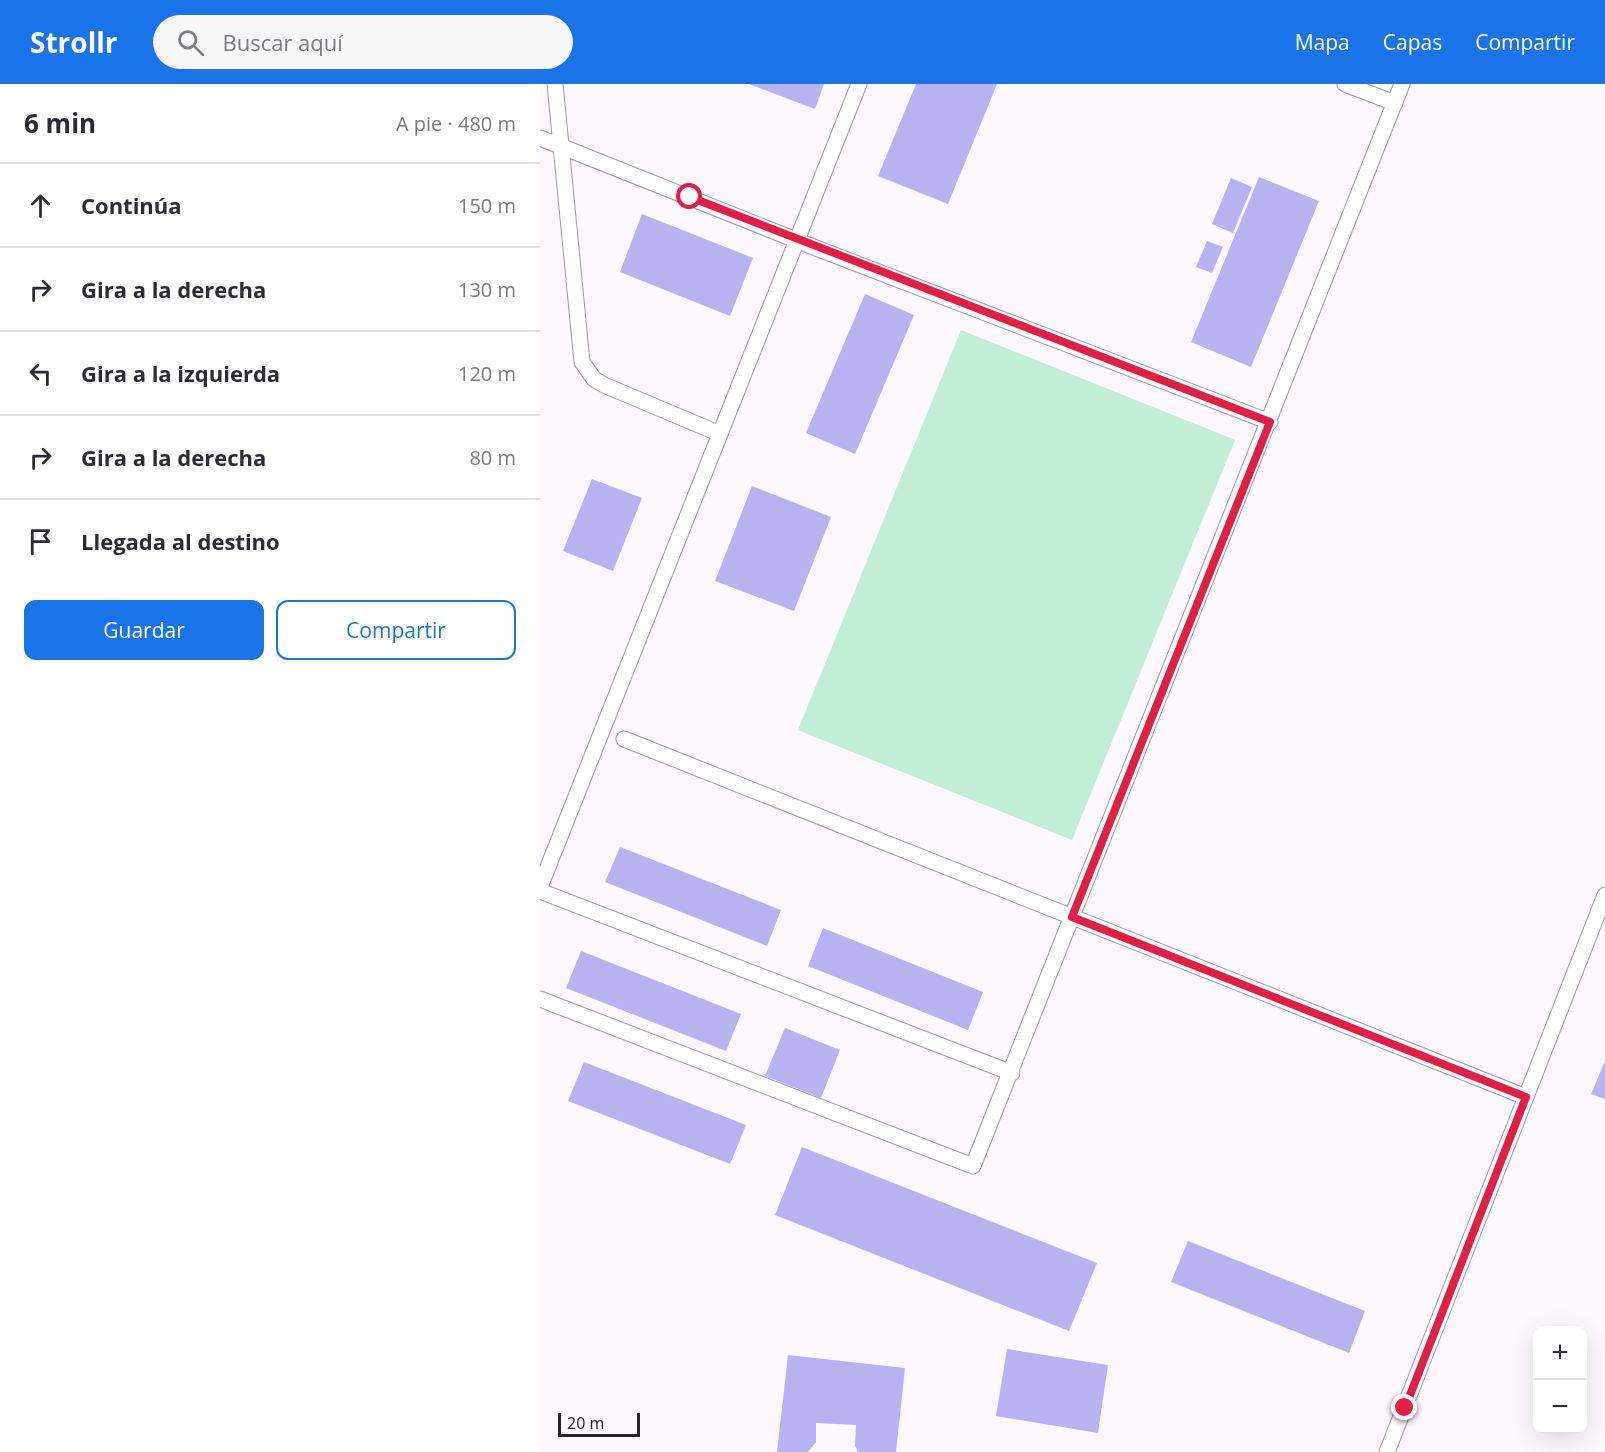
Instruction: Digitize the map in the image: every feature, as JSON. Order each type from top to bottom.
[{"type":"lane","points":[[555,84],[582,362],[594,379],[604,385],[718,433]]},
{"type":"lane","points":[[859,84],[718,433],[540,889],[1012,1073]]},
{"type":"lane","points":[[1345,84],[1395,103]]},
{"type":"lane","points":[[540,999],[973,1166],[1012,1073],[1402,84]]},
{"type":"lane","points":[[540,138],[1270,422]]},
{"type":"lane","points":[[624,739],[1526,1097]]},
{"type":"lane","points":[[1387,1452],[1605,895]]},
{"type":"green space","points":[[961,330],[1235,440],[1072,840],[798,730]]},
{"type":"building","points":[[749,84],[824,84],[815,109]]},
{"type":"building","points":[[916,84],[997,84],[948,204],[878,176]]},
{"type":"building","points":[[1259,177],[1319,201],[1251,367],[1191,342]]},
{"type":"building","points":[[1231,178],[1252,187],[1233,233],[1212,224]]},
{"type":"building","points":[[642,214],[753,258],[730,316],[620,272]]},
{"type":"building","points":[[1207,241],[1223,247],[1212,273],[1196,267]]},
{"type":"building","points":[[865,294],[914,315],[855,454],[806,433]]},
{"type":"building","points":[[592,479],[642,498],[613,571],[563,551]]},
{"type":"building","points":[[752,486],[831,517],[794,611],[715,581]]},
{"type":"building","points":[[620,847],[781,910],[767,946],[605,882]]},
{"type":"building","points":[[823,928],[983,992],[968,1030],[808,966]]},
{"type":"building","points":[[581,951],[741,1014],[726,1051],[566,988]]},
{"type":"building","points":[[785,1028],[840,1050],[821,1098],[765,1076]]},
{"type":"building","points":[[1605,1061],[1605,1099],[1591,1094]]},
{"type":"building","points":[[584,1062],[746,1125],[730,1164],[568,1101]]},
{"type":"building","points":[[802,1147],[1097,1263],[1069,1331],[775,1215]]},
{"type":"building","points":[[1188,1241],[1365,1311],[1349,1353],[1171,1282]]},
{"type":"building","points":[[1007,1349],[1108,1365],[1098,1433],[996,1416]]},
{"type":"building","points":[[788,1355],[905,1368],[896,1452],[858,1452],[855,1446],[856,1425],[816,1423],[816,1442],[808,1452],[777,1452]]},
{"type":"route","points":[[690,197],[816,248],[1270,422],[1072,917],[1526,1097],[1405,1408]]}]
